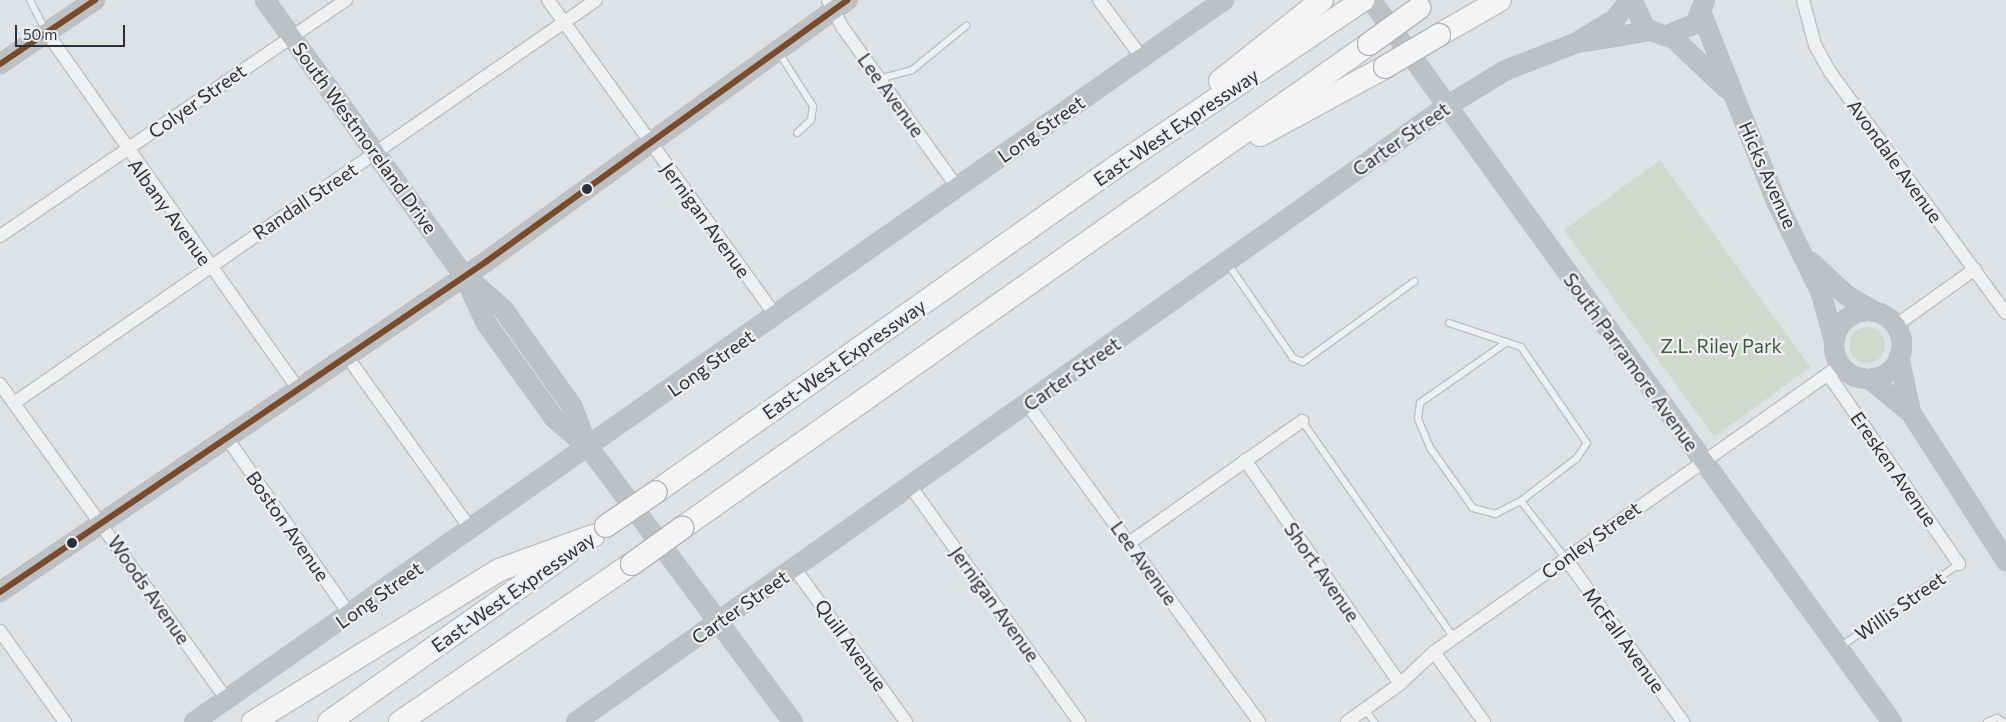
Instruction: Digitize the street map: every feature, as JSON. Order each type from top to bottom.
[{"type":"highway","points":[[1117,166],[1276,35],[1322,0]]},
{"type":"highway","points":[[1184,174],[1385,67],[1500,0]]},
{"type":"highway","points":[[400,722],[463,676],[632,564],[1425,4]]},
{"type":"highway","name":"East-West Expressway","points":[[329,722],[1117,166],[1354,6]]},
{"type":"highway","points":[[253,722],[499,570],[599,531]]},
{"type":"highway","points":[[426,722],[463,676]]},
{"type":"street","points":[[0,64],[95,0]]},
{"type":"street","name":"South Westmoreland Drive","points":[[265,0],[464,276],[503,309],[572,406],[590,449],[720,621],[793,722]]},
{"type":"street","name":"Colyer Street","points":[[0,236],[346,0]]},
{"type":"street","name":"Jernigan Avenue","points":[[548,0],[777,317]]},
{"type":"street","name":"Randall Street","points":[[14,403],[596,0]]},
{"type":"street","points":[[0,592],[464,276],[779,53],[831,6],[848,0]]},
{"type":"street","points":[[1099,0],[1142,58]]},
{"type":"street","name":"Long Street","points":[[194,722],[590,449],[957,187],[1224,0]]},
{"type":"street","name":"South Parramore Avenue","points":[[1371,0],[1702,461],[1840,647],[1892,722]]},
{"type":"street","points":[[1631,0],[1638,20],[1649,31],[1671,36],[1687,32],[1703,8]]},
{"type":"street","name":"Carter Street","points":[[576,722],[1028,405],[1447,106],[1506,70],[1576,43],[1615,19],[1631,0]]},
{"type":"street","name":"Avondale Avenue","points":[[1803,0],[1815,45],[1830,72],[2006,313]]},
{"type":"street","name":"Lee Avenue","points":[[831,6],[879,79],[957,187]]},
{"type":"street","name":"Hicks Avenue","points":[[1703,8],[1730,91],[1807,259],[1834,341]]},
{"type":"street","name":"Carter Street","points":[[1576,43],[1649,31]]},
{"type":"street","name":"Albany Avenue","points":[[47,33],[126,150],[297,388]]},
{"type":"street","name":"Hicks Avenue","points":[[1671,36],[1730,91]]},
{"type":"street","name":"Hicks Avenue","points":[[1807,259],[1846,296],[1875,312]]},
{"type":"street","points":[[1896,326],[1975,269]]},
{"type":"street","points":[[1912,414],[1900,357],[1901,340],[1896,326],[1875,312],[1860,312],[1846,320],[1834,341],[1834,370],[1870,379],[1912,414],[2006,561]]},
{"type":"street","points":[[346,355],[472,531]]},
{"type":"street","points":[[1870,379],[1887,373],[1900,357]]},
{"type":"street","name":"Conley Street","points":[[1347,722],[1400,684],[1434,652],[1702,461],[1834,370]]},
{"type":"street","name":"Eresken Avenue","points":[[1834,370],[1960,564]]},
{"type":"street","name":"Woods Avenue","points":[[0,384],[227,700]]},
{"type":"street","name":"Lee Avenue","points":[[1028,405],[1259,722]]},
{"type":"street","points":[[1128,543],[1302,421]]},
{"type":"street","name":"Boston Avenue","points":[[226,438],[350,614]]},
{"type":"street","name":"Short Avenue","points":[[1245,460],[1400,684]]},
{"type":"street","name":"Jernigan Avenue","points":[[911,487],[1079,722]]},
{"type":"street","name":"McFall Avenue","points":[[1566,559],[1683,722]]},
{"type":"street","name":"Quill Avenue","points":[[795,569],[906,722]]},
{"type":"street","points":[[0,631],[65,722]]},
{"type":"street","points":[[1434,652],[1484,722]]},
{"type":"lane","points":[[30,0],[47,33]]},
{"type":"lane","points":[[879,79],[912,70],[966,26]]},
{"type":"lane","points":[[779,53],[813,106],[811,120],[797,133]]},
{"type":"lane","points":[[1227,263],[1293,358],[1302,362],[1416,281]]},
{"type":"lane","points":[[1449,323],[1507,342],[1521,347],[1587,443],[1577,458],[1521,501],[1495,514],[1474,508],[1431,449],[1418,419],[1420,403],[1507,342]]},
{"type":"lane","points":[[1302,421],[1454,638]]},
{"type":"lane","points":[[1521,501],[1566,559]]},
{"type":"lane","name":"Willis Street","points":[[1840,647],[1960,564]]},
{"type":"lane","points":[[1365,709],[1374,722]]},
{"type":"lane","points":[[1987,722],[1997,718],[2004,722]]},
{"type":"green space","name":"Z.L. Riley Park","points":[[1660,160],[1810,367],[1714,437],[1564,230]]},
{"type":"green space","points":[[1867,327],[1874,328],[1880,332],[1884,338],[1884,352],[1880,358],[1874,362],[1867,363],[1860,362],[1854,358],[1850,352],[1849,345],[1850,338],[1854,332],[1860,328]]},
{"type":"transit line","points":[[0,64],[95,0]]},
{"type":"transit line","points":[[0,592],[487,261],[848,0]]}]
